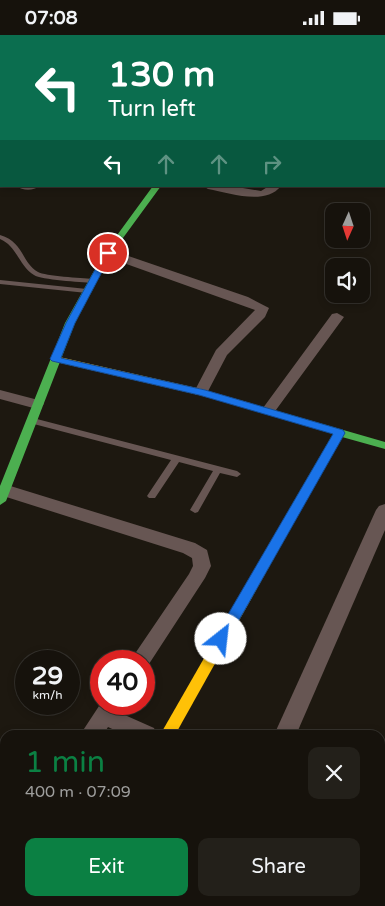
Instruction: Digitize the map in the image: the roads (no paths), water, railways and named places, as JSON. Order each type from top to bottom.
[{"type":"main road","points":[[2,496],[55,359],[89,286],[108,253],[156,187]]},
{"type":"main road","points":[[55,359],[201,392],[340,433],[384,442]]},
{"type":"main road","points":[[170,730],[340,433]]},
{"type":"street","points":[[215,187],[261,194],[268,193],[275,187]]},
{"type":"street","points":[[108,253],[243,299],[262,308],[260,314],[221,353],[201,392]]},
{"type":"street","points":[[268,411],[336,317]]},
{"type":"street","points":[[0,394],[37,404]]},
{"type":"street","points":[[2,496],[189,547],[201,555],[202,566],[196,578],[147,650]]},
{"type":"street","points":[[288,730],[385,510]]},
{"type":"street","points":[[94,730],[104,715]]},
{"type":"street","points":[[117,715],[139,730]]},
{"type":"lane","points":[[0,237],[14,243],[32,272],[89,286]]},
{"type":"lane","points":[[0,282],[89,286]]},
{"type":"lane","points":[[30,421],[237,474]]},
{"type":"lane","points":[[152,495],[178,459]]},
{"type":"lane","points":[[195,510],[218,469]]}]
